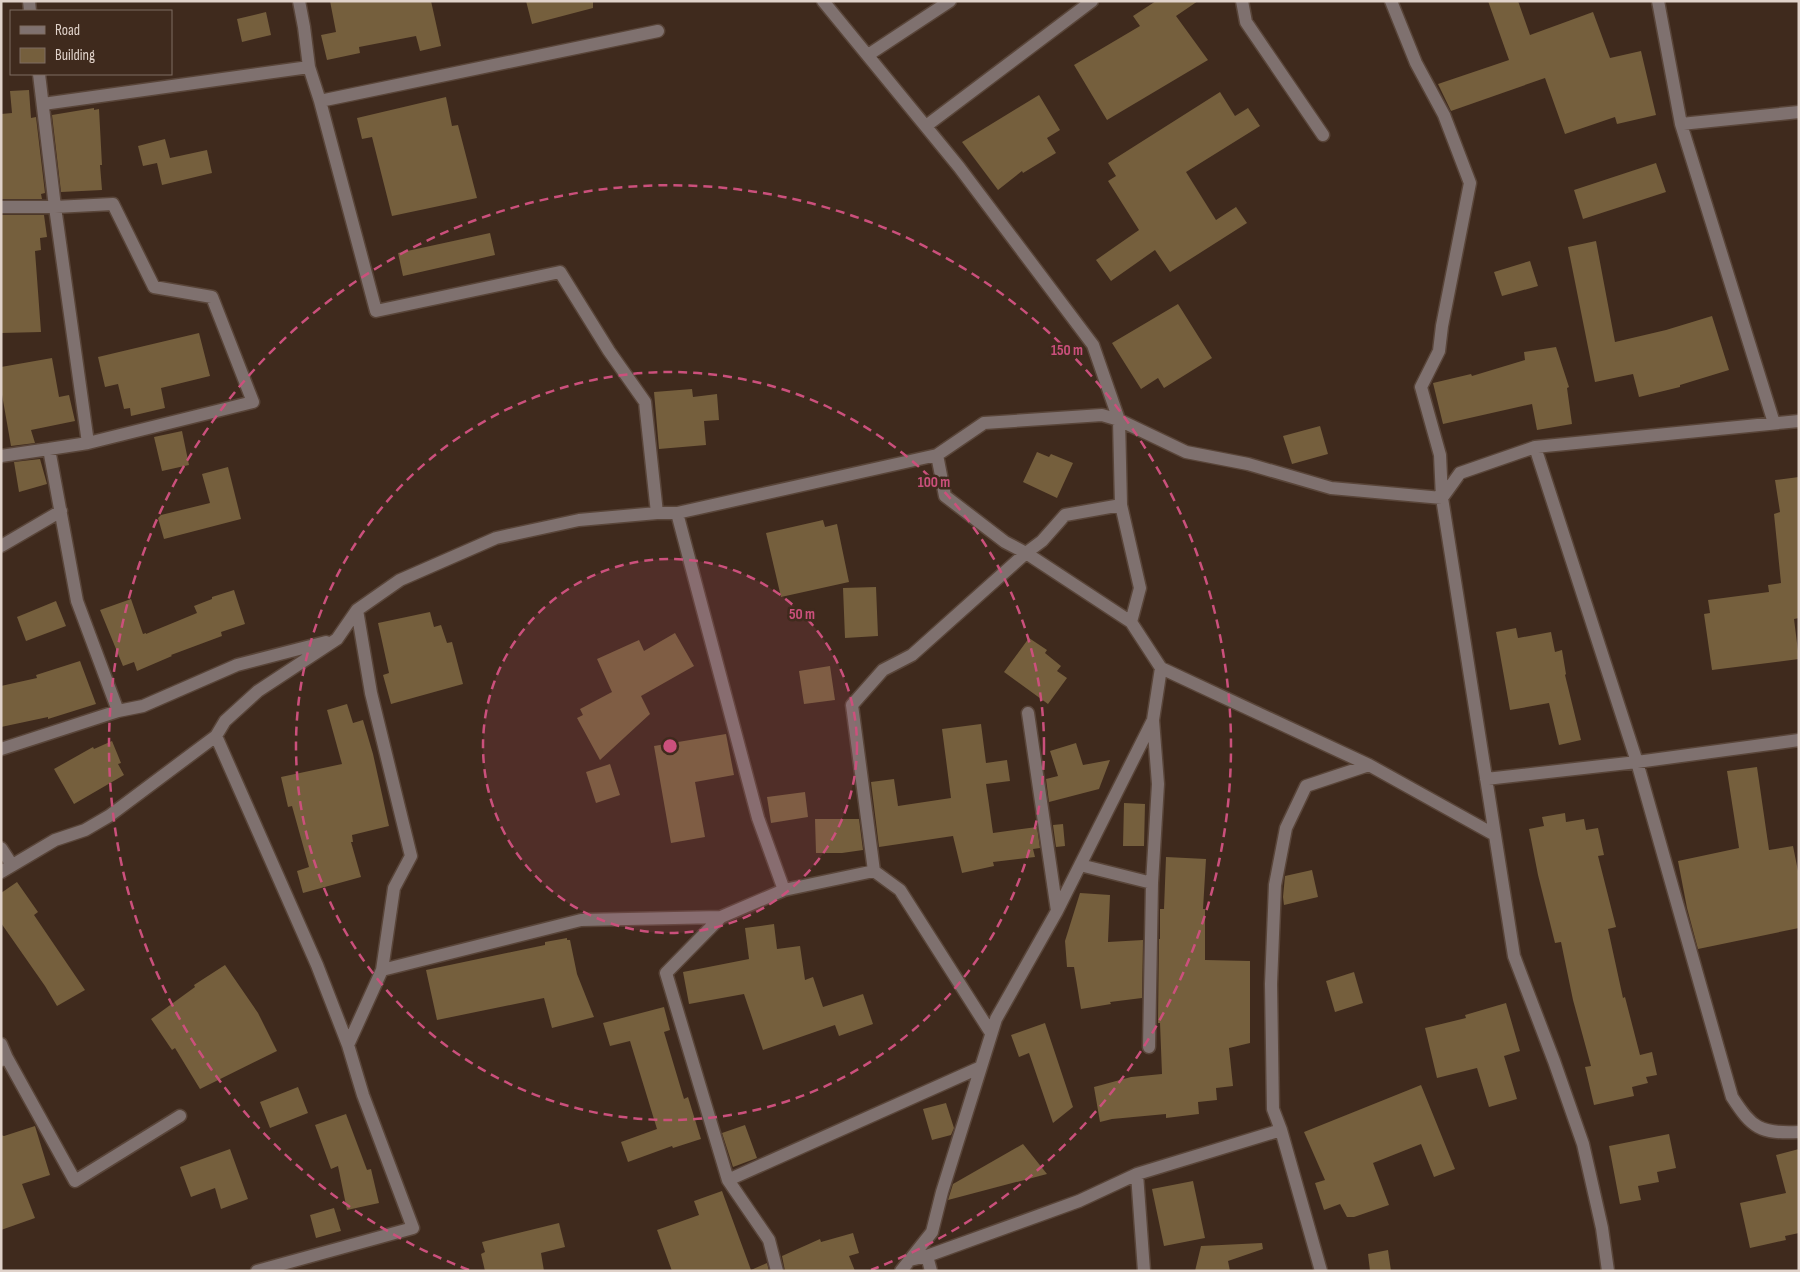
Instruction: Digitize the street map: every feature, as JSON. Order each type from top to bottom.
[{"type":"street","points":[[299,1],[309,67],[320,101],[376,311],[560,272],[609,352],[645,402],[657,513]]},
{"type":"street","points":[[823,1],[959,167],[1093,345],[1118,420],[1121,505],[1140,588],[1131,622]]},
{"type":"street","points":[[868,55],[950,1]]},
{"type":"street","points":[[926,126],[1092,1]]},
{"type":"street","points":[[1242,1],[1246,22],[1323,134]]},
{"type":"street","points":[[1391,1],[1416,63],[1444,115],[1470,183],[1442,326],[1439,352],[1421,387],[1440,455],[1442,498],[1514,956],[1554,1061],[1582,1144],[1602,1228],[1608,1271]]},
{"type":"street","points":[[1658,1],[1681,124],[1774,423]]},
{"type":"street","points":[[320,101],[658,31]]},
{"type":"street","points":[[43,104],[309,67]]},
{"type":"street","points":[[39,75],[55,207],[88,443]]},
{"type":"street","points":[[1681,124],[1799,112]]},
{"type":"street","points":[[1,207],[113,204],[154,287],[212,297],[254,402],[88,443],[1,456]]},
{"type":"street","points":[[1,848],[6,868],[55,840],[85,830],[109,816],[216,736],[225,721],[258,691],[337,639],[357,610],[400,580],[496,538],[579,520],[677,513],[937,454],[984,424],[1102,415],[1118,420],[1186,452],[1248,464],[1331,488],[1442,498]]},
{"type":"street","points":[[1442,498],[1460,473],[1536,447],[1799,421]]},
{"type":"street","points":[[1536,447],[1636,762],[1732,1097],[1744,1115],[1756,1127],[1780,1133],[1799,1132]]},
{"type":"street","points":[[49,449],[77,601],[118,711]]},
{"type":"street","points":[[937,454],[945,496],[1005,542],[1026,553],[1131,622],[1161,668],[1369,765],[1495,835]]},
{"type":"street","points":[[992,1033],[900,890],[874,871],[852,705],[883,670],[912,655],[1026,553],[1042,542],[1065,515],[1121,505]]},
{"type":"street","points":[[1,546],[61,511]]},
{"type":"street","points":[[677,513],[758,818],[784,890]]},
{"type":"street","points":[[348,1045],[382,970],[394,888],[411,856],[371,692],[357,610]]},
{"type":"street","points":[[1,749],[118,711],[143,706],[237,665],[337,639]]},
{"type":"street","points":[[1149,1047],[1152,883],[1158,784],[1153,720],[1161,668]]},
{"type":"street","points":[[1028,713],[1057,911]]},
{"type":"street","points":[[901,1271],[932,1232],[942,1192],[996,1019],[1057,911],[1153,720]]},
{"type":"street","points":[[216,736],[317,965],[348,1045],[364,1095],[413,1228],[257,1271]]},
{"type":"street","points":[[1486,779],[1636,762],[1799,740]]},
{"type":"street","points":[[1321,1271],[1281,1130],[1273,1109],[1271,984],[1275,885],[1286,828],[1306,786],[1369,765]]},
{"type":"street","points":[[1080,865],[1152,883]]},
{"type":"street","points":[[382,970],[581,920],[721,917],[784,890],[874,871]]},
{"type":"street","points":[[721,917],[666,973],[728,1180],[770,1240],[777,1271]]},
{"type":"street","points":[[1,1044],[4,1059],[75,1182],[180,1116]]},
{"type":"street","points":[[728,1180],[981,1067]]},
{"type":"street","points":[[910,1260],[927,1256],[1079,1200],[1137,1174],[1281,1130]]},
{"type":"street","points":[[1137,1174],[1144,1271]]},
{"type":"street","points":[[927,1256],[931,1271]]},
{"type":"building","points":[[330,1],[431,1],[441,46],[420,51],[416,36],[359,47],[360,53],[327,60],[321,35],[336,32]]},
{"type":"building","points":[[526,1],[593,1],[593,8],[532,24]]},
{"type":"building","points":[[1156,1],[1198,1],[1176,16],[1208,60],[1107,120],[1074,65],[1140,26],[1133,16]]},
{"type":"building","points":[[1488,1],[1518,1],[1530,35],[1593,12],[1610,58],[1641,51],[1656,115],[1617,124],[1615,117],[1565,134],[1545,78],[1451,111],[1438,84],[1509,60]]},
{"type":"building","points":[[266,12],[271,35],[242,42],[237,19]]},
{"type":"building","points":[[29,90],[31,118],[36,117],[45,193],[41,194],[42,199],[1,199],[1,114],[12,113],[10,91]]},
{"type":"building","points":[[1220,92],[1235,116],[1248,108],[1260,126],[1186,172],[1216,220],[1236,207],[1247,223],[1170,272],[1155,250],[1111,281],[1096,260],[1139,230],[1108,181],[1116,176],[1108,163]]},
{"type":"building","points":[[1039,95],[1060,130],[1047,138],[1056,153],[1023,173],[1022,171],[998,190],[962,142]]},
{"type":"building","points":[[446,97],[452,126],[458,125],[477,198],[392,216],[372,137],[362,139],[357,118]]},
{"type":"building","points":[[94,108],[94,110],[99,109],[102,190],[61,192],[52,115]]},
{"type":"building","points":[[165,139],[170,158],[207,150],[212,173],[162,185],[157,163],[143,166],[138,146]]},
{"type":"building","points":[[1656,163],[1666,192],[1583,219],[1574,190]]},
{"type":"building","points":[[1,215],[44,215],[47,237],[40,238],[41,250],[35,251],[41,332],[1,333]]},
{"type":"building","points":[[490,233],[495,255],[403,276],[398,253]]},
{"type":"building","points":[[1596,241],[1615,342],[1666,330],[1712,316],[1729,370],[1680,385],[1680,387],[1639,397],[1633,374],[1595,382],[1568,247]]},
{"type":"building","points":[[1530,261],[1538,286],[1502,296],[1494,272]]},
{"type":"building","points":[[1178,304],[1212,358],[1164,388],[1158,378],[1141,389],[1112,343]]},
{"type":"building","points":[[199,333],[210,376],[161,388],[165,408],[131,416],[130,408],[124,409],[118,384],[105,387],[98,357]]},
{"type":"building","points":[[1556,347],[1569,387],[1567,388],[1572,424],[1537,430],[1532,404],[1443,424],[1433,383],[1471,374],[1472,376],[1525,360],[1524,352]]},
{"type":"building","points":[[52,358],[59,397],[69,395],[75,421],[31,430],[35,443],[11,446],[1,389],[1,367]]},
{"type":"building","points":[[692,389],[693,397],[717,394],[719,420],[704,421],[706,445],[659,449],[654,392]]},
{"type":"building","points":[[1320,426],[1328,454],[1292,464],[1283,436]]},
{"type":"building","points":[[182,431],[189,465],[162,471],[154,437]]},
{"type":"building","points":[[1037,452],[1049,457],[1051,454],[1073,463],[1057,498],[1023,482]]},
{"type":"building","points":[[40,459],[47,484],[19,492],[14,462]]},
{"type":"building","points":[[228,467],[241,519],[164,539],[158,518],[161,515],[210,503],[202,474]]},
{"type":"building","points":[[1799,477],[1799,618],[1794,619],[1799,659],[1712,670],[1704,614],[1710,613],[1708,600],[1769,592],[1768,585],[1781,583],[1774,514],[1780,512],[1775,480]]},
{"type":"building","points":[[823,520],[825,527],[837,524],[849,582],[781,597],[766,533]]},
{"type":"building","points":[[876,587],[878,636],[845,638],[843,588]]},
{"type":"building","points":[[234,590],[245,624],[221,632],[222,636],[171,655],[137,671],[134,662],[123,666],[100,610],[131,599],[143,634],[146,634],[197,613],[194,606],[212,599],[212,597]]},
{"type":"building","points":[[56,601],[66,626],[26,641],[17,617]]},
{"type":"building","points":[[430,612],[434,627],[441,625],[447,643],[452,642],[463,684],[391,704],[383,675],[389,673],[378,623]]},
{"type":"building","points":[[1516,628],[1518,638],[1551,632],[1555,652],[1562,650],[1565,675],[1581,740],[1559,745],[1549,703],[1510,710],[1496,632]]},
{"type":"building","points":[[675,633],[694,666],[641,696],[650,714],[600,760],[577,718],[583,715],[580,709],[612,692],[597,659],[639,640],[644,651]]},
{"type":"building","points":[[1029,638],[1047,650],[1045,653],[1061,666],[1057,671],[1067,678],[1048,704],[1004,672]]},
{"type":"building","points":[[80,661],[96,704],[48,719],[48,717],[1,727],[1,686],[37,678],[36,675]]},
{"type":"building","points":[[830,666],[835,700],[804,704],[799,671]]},
{"type":"building","points":[[347,704],[353,723],[363,720],[373,754],[389,826],[352,835],[353,842],[351,842],[361,877],[303,893],[297,871],[309,867],[292,806],[288,807],[281,777],[342,764],[327,710]]},
{"type":"building","points":[[981,724],[986,763],[1007,760],[1010,781],[986,784],[993,833],[1037,827],[1040,848],[1033,849],[1035,857],[993,862],[994,866],[962,873],[953,836],[879,847],[871,782],[894,779],[898,806],[951,798],[942,729]]},
{"type":"building","points":[[726,734],[734,775],[695,782],[705,837],[671,843],[654,746]]},
{"type":"building","points":[[112,741],[121,763],[118,764],[124,775],[74,804],[54,769],[93,747],[94,749]]},
{"type":"building","points":[[1076,743],[1083,765],[1110,760],[1099,789],[1049,802],[1046,779],[1058,776],[1050,751]]},
{"type":"building","points":[[610,764],[620,795],[596,803],[586,772]]},
{"type":"building","points":[[1757,767],[1769,850],[1793,846],[1799,876],[1799,928],[1698,949],[1687,908],[1678,861],[1739,848],[1727,771]]},
{"type":"building","points":[[805,792],[808,817],[771,823],[767,797]]},
{"type":"building","points":[[1124,803],[1145,804],[1144,846],[1123,846]]},
{"type":"building","points":[[1565,813],[1566,822],[1584,819],[1586,830],[1598,828],[1604,855],[1598,856],[1616,927],[1608,929],[1623,998],[1625,997],[1640,1055],[1652,1052],[1657,1075],[1646,1077],[1648,1083],[1632,1087],[1634,1096],[1594,1105],[1585,1067],[1591,1066],[1573,1000],[1561,942],[1555,943],[1529,829],[1544,826],[1542,817]]},
{"type":"building","points":[[815,819],[859,819],[863,850],[842,853],[816,853]]},
{"type":"building","points":[[1063,824],[1065,846],[1056,847],[1053,825]]},
{"type":"building","points":[[1166,857],[1206,859],[1203,909],[1205,909],[1205,960],[1250,961],[1250,1043],[1229,1048],[1233,1086],[1216,1088],[1217,1100],[1198,1102],[1199,1114],[1166,1118],[1166,1114],[1112,1119],[1100,1122],[1094,1087],[1131,1077],[1162,1074],[1160,1023],[1158,1023],[1159,939],[1160,909],[1164,909]]},
{"type":"building","points":[[1312,870],[1318,897],[1284,905],[1285,876]]},
{"type":"building","points":[[17,882],[38,912],[34,915],[85,990],[57,1006],[1,923],[1,893]]},
{"type":"building","points":[[1080,893],[1110,895],[1108,942],[1143,940],[1142,998],[1110,1002],[1111,1004],[1081,1009],[1074,967],[1067,967],[1065,941]]},
{"type":"building","points":[[774,924],[777,949],[800,946],[805,980],[813,977],[823,1007],[863,994],[873,1024],[839,1036],[835,1025],[763,1050],[744,994],[689,1004],[683,972],[749,959],[745,928]]},
{"type":"building","points":[[567,938],[567,940],[570,940],[577,974],[594,1017],[552,1028],[544,998],[437,1020],[426,970],[545,945],[545,942]]},
{"type":"building","points":[[225,965],[258,1013],[277,1051],[200,1089],[175,1048],[172,1050],[151,1019],[195,987],[194,985]]},
{"type":"building","points":[[1354,972],[1363,1003],[1335,1012],[1326,981]]},
{"type":"building","points":[[1506,1003],[1520,1051],[1504,1056],[1517,1099],[1489,1107],[1477,1068],[1437,1078],[1425,1028],[1466,1018],[1465,1015]]},
{"type":"building","points":[[664,1007],[670,1030],[664,1032],[684,1099],[688,1097],[701,1139],[673,1148],[672,1146],[628,1162],[621,1142],[657,1129],[630,1041],[610,1046],[603,1023]]},
{"type":"building","points":[[1045,1023],[1073,1107],[1053,1123],[1029,1053],[1019,1057],[1011,1035]]},
{"type":"building","points":[[1421,1085],[1455,1169],[1434,1177],[1421,1144],[1373,1163],[1389,1205],[1354,1217],[1347,1217],[1340,1204],[1324,1210],[1315,1183],[1325,1180],[1304,1132]]},
{"type":"building","points":[[298,1087],[308,1113],[270,1128],[260,1102]]},
{"type":"building","points":[[946,1103],[954,1128],[951,1135],[932,1140],[923,1109]]},
{"type":"building","points":[[346,1114],[367,1170],[371,1169],[379,1203],[347,1210],[338,1166],[331,1169],[315,1125]]},
{"type":"building","points":[[745,1125],[757,1158],[733,1167],[722,1133]]},
{"type":"building","points":[[35,1126],[50,1175],[22,1184],[35,1218],[1,1230],[1,1135],[4,1136]]},
{"type":"building","points":[[1669,1134],[1676,1168],[1657,1172],[1659,1182],[1638,1186],[1641,1200],[1620,1204],[1609,1146]]},
{"type":"building","points":[[1023,1144],[1047,1174],[948,1200],[953,1184]]},
{"type":"building","points":[[230,1149],[248,1199],[221,1209],[215,1188],[191,1197],[180,1167]]},
{"type":"building","points":[[1799,1149],[1799,1233],[1785,1236],[1786,1240],[1750,1248],[1740,1203],[1786,1193],[1776,1155]]},
{"type":"building","points":[[1193,1181],[1205,1238],[1164,1246],[1152,1189]]},
{"type":"building","points":[[722,1191],[751,1270],[767,1263],[769,1271],[672,1271],[657,1230],[699,1215],[694,1201]]},
{"type":"building","points":[[334,1208],[341,1231],[316,1238],[310,1215]]},
{"type":"building","points":[[559,1223],[565,1247],[541,1253],[544,1271],[485,1271],[481,1254],[485,1252],[482,1242]]},
{"type":"building","points":[[853,1233],[859,1253],[849,1256],[855,1271],[785,1271],[782,1256],[820,1239],[821,1242]]},
{"type":"building","points":[[1262,1243],[1263,1249],[1228,1261],[1230,1271],[1195,1271],[1201,1246]]},
{"type":"building","points":[[1388,1250],[1391,1271],[1370,1271],[1368,1254]]}]
